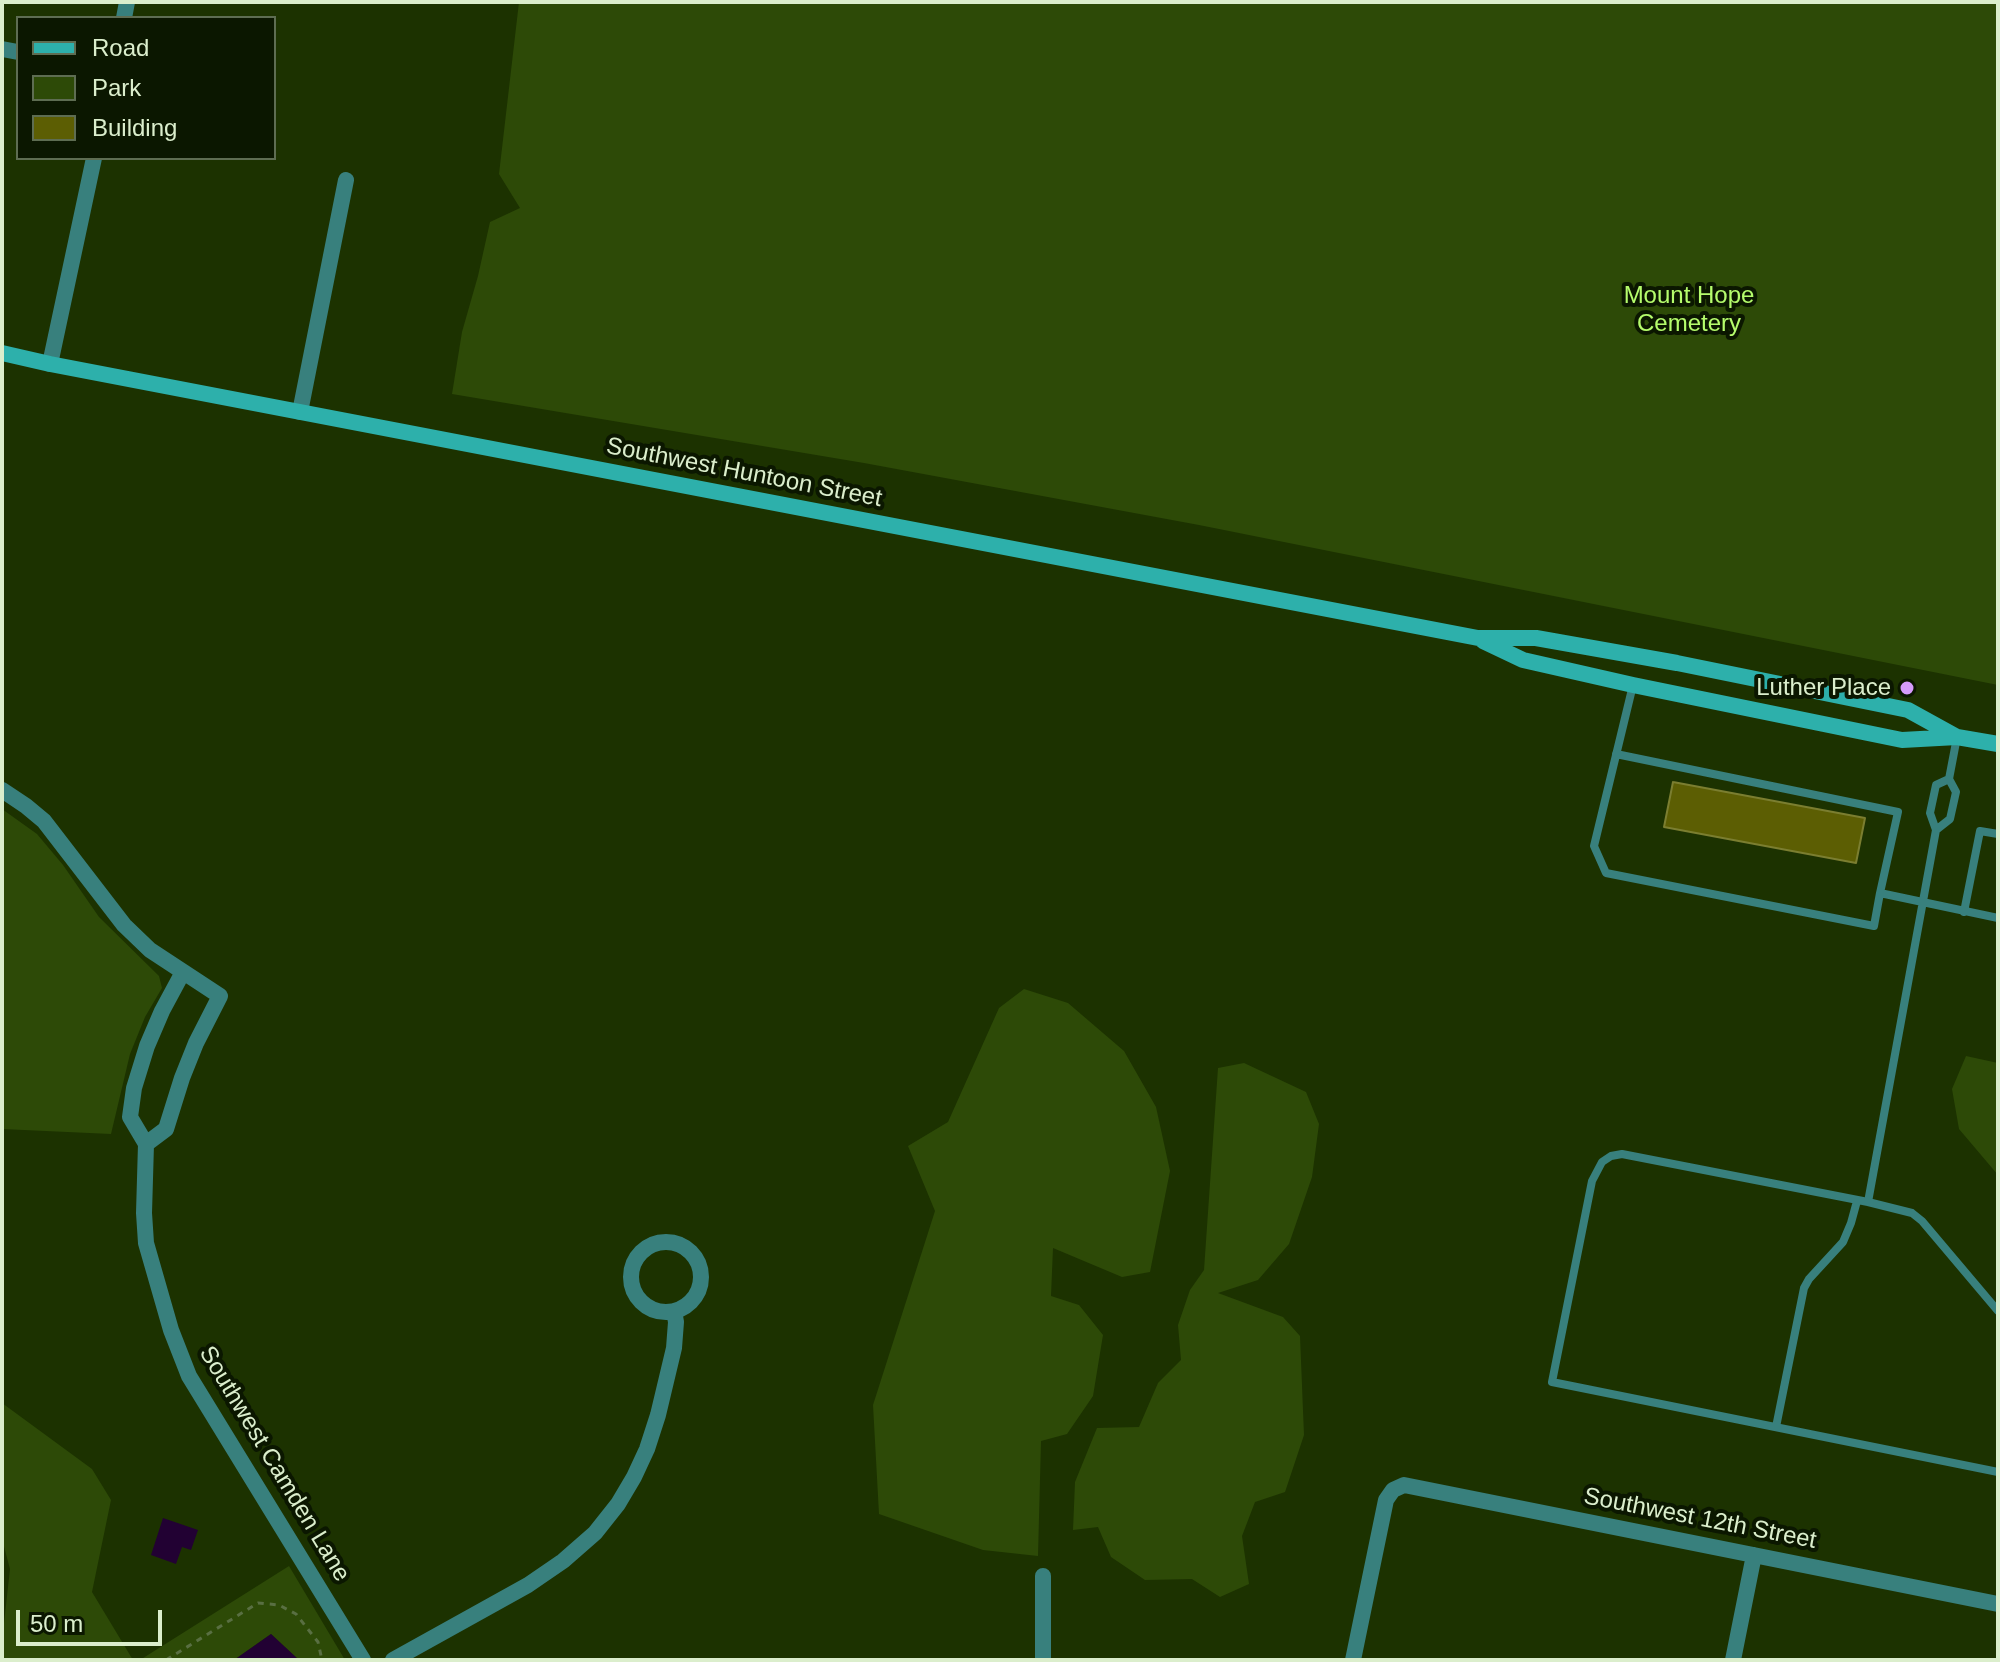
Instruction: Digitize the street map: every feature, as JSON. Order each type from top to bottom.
[{"type":"main road","name":"Southwest Huntoon Street","points":[[2,353],[1478,638],[1536,638],[1677,663],[1908,710],[1957,737]]},
{"type":"main road","name":"Southwest Huntoon Street","points":[[1478,638],[1523,660],[1902,740],[1957,737],[1998,744]]},
{"type":"street","points":[[50,364],[94,160]]},
{"type":"street","points":[[300,412],[346,180]]},
{"type":"street","points":[[2,790],[44,821],[124,925],[150,950],[220,996],[196,1043],[166,1129],[146,1144]]},
{"type":"street","name":"Southwest Camden Lane","points":[[183,972],[147,1046],[134,1088],[130,1117],[146,1144],[146,1243],[171,1330],[189,1376],[363,1660]]},
{"type":"street","points":[[667,1242],[680,1245],[691,1253],[698,1264],[701,1278],[698,1292],[689,1303],[674,1311],[663,1312],[649,1307],[638,1298],[632,1287],[634,1261],[653,1244],[667,1242]]},
{"type":"street","points":[[393,1660],[528,1585],[563,1561],[595,1533],[618,1504],[647,1449],[674,1348],[674,1311]]},
{"type":"street","name":"Southwest 12th Street","points":[[1353,1660],[1386,1500],[1393,1490],[1411,1485],[1998,1604]]},
{"type":"street","points":[[1733,1660],[1754,1555]]},
{"type":"street","points":[[1043,1576],[1043,1660]]},
{"type":"lane","points":[[1616,754],[1898,812],[1874,926],[1606,873],[1594,846],[1616,754],[1633,685]]},
{"type":"lane","points":[[1936,830],[1950,819],[1956,792],[1949,779],[1957,737]]},
{"type":"lane","points":[[1868,1202],[1936,830],[1930,813],[1936,785],[1949,779]]},
{"type":"lane","points":[[1964,912],[1980,831],[1998,834]]},
{"type":"lane","points":[[1880,893],[1998,918]]},
{"type":"lane","points":[[1998,1311],[1922,1221],[1904,1210],[1622,1154],[1602,1162],[1594,1174],[1552,1382],[1998,1472]]},
{"type":"lane","points":[[1776,1427],[1804,1288],[1843,1242],[1857,1201]]},
{"type":"path","points":[[166,1660],[258,1603],[279,1605],[296,1614],[318,1642],[322,1660]]},
{"type":"green space","name":"Mount Hope Cemetery","points":[[519,2],[1998,2],[1998,685],[1199,525],[864,463],[452,394],[462,332],[490,222],[520,208],[499,174]]},
{"type":"green space","points":[[2,809],[37,834],[99,917],[159,976],[162,988],[145,1017],[130,1054],[111,1134],[2,1129]]},
{"type":"green space","points":[[1024,989],[1068,1003],[1124,1051],[1156,1107],[1170,1171],[1150,1272],[1122,1277],[1053,1248],[1051,1296],[1079,1305],[1103,1335],[1093,1396],[1067,1434],[1041,1441],[1038,1556],[983,1550],[879,1514],[873,1405],[935,1211],[908,1146],[948,1122],[999,1008]]},
{"type":"green space","points":[[1966,1056],[1998,1063],[1998,1175],[1959,1129],[1952,1089]]},
{"type":"green space","points":[[1244,1063],[1306,1092],[1319,1124],[1312,1177],[1289,1244],[1258,1280],[1218,1293],[1283,1317],[1300,1336],[1304,1435],[1285,1492],[1255,1502],[1242,1536],[1249,1584],[1220,1597],[1192,1579],[1145,1580],[1111,1557],[1098,1527],[1073,1530],[1075,1482],[1097,1428],[1139,1427],[1158,1383],[1181,1360],[1178,1325],[1190,1290],[1204,1270],[1218,1068]]},
{"type":"green space","points":[[2,1403],[92,1469],[111,1500],[92,1592],[133,1660],[2,1660],[10,1569],[2,1539]]},
{"type":"green space","points":[[289,1566],[345,1660],[299,1660],[271,1634],[234,1660],[140,1660]]},
{"type":"shaded area","points":[[163,1518],[198,1530],[191,1550],[182,1547],[176,1564],[151,1555]]},
{"type":"shaded area","points":[[271,1634],[299,1660],[234,1660]]},
{"type":"building","points":[[1673,782],[1865,818],[1856,863],[1664,827]]},
{"type":"place","name":"Luther Place","points":[[1907,688]]}]
